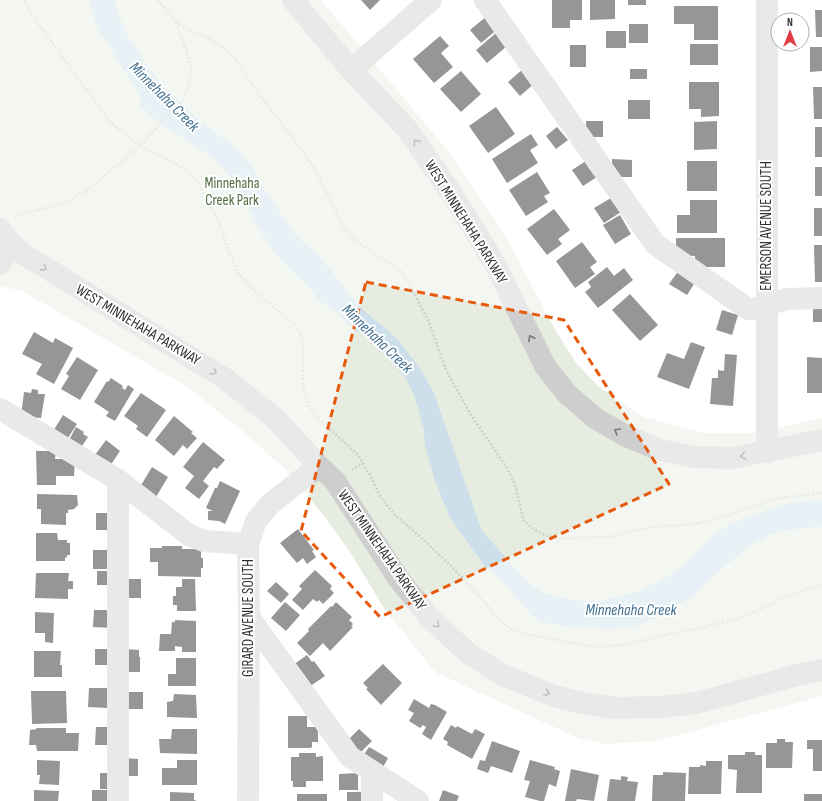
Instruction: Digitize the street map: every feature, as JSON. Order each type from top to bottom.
[{"type":"street","name":"WEST MINNEHAHA PARKWAY","points":[[293,0],[351,70],[407,129],[452,194],[494,262],[545,366],[567,394],[595,418],[626,436],[660,450],[694,457],[732,458],[822,440]]},
{"type":"street","points":[[351,70],[431,0]]},
{"type":"street","points":[[485,0],[655,244],[748,309],[754,309],[787,299],[822,298]]},
{"type":"street","name":"EMERSON AVENUE SOUTH","points":[[767,0],[767,452]]},
{"type":"street","name":"WEST MINNEHAHA PARKWAY","points":[[9,231],[48,271],[114,309],[224,378],[276,419],[319,466],[335,481],[403,584],[429,617],[469,654],[503,675],[554,696],[582,703],[615,708],[661,707],[697,702],[797,675],[822,670]]},
{"type":"street","points":[[0,264],[9,231]]},
{"type":"street","points":[[0,409],[118,480],[189,535],[204,541],[248,544]]},
{"type":"street","name":"GIRARD AVENUE SOUTH","points":[[248,801],[248,544],[256,520],[270,504],[319,466]]},
{"type":"street","points":[[118,480],[118,801]]},
{"type":"street","points":[[249,616],[350,757],[418,801]]},
{"type":"street","points":[[372,772],[372,801]]},
{"type":"path","points":[[25,0],[29,11],[110,122],[140,146],[189,172],[198,182],[207,202],[218,219],[230,255],[239,274],[255,291],[298,329],[302,339],[302,373],[305,394],[315,415],[358,455],[380,496],[393,513],[424,540],[462,578],[502,622],[511,629],[521,633],[589,646],[600,647],[621,645],[739,619],[786,596],[807,588],[822,585]]},
{"type":"path","points":[[158,0],[176,22],[214,41],[232,53],[258,93],[316,171],[345,230],[356,242],[396,267],[404,274],[429,322],[446,370],[471,415],[507,468],[514,482],[524,521],[535,530],[547,536],[559,538],[615,536],[650,527],[695,524],[723,517],[779,498],[822,493]]},
{"type":"path","points":[[9,231],[16,216],[55,206],[79,196],[88,190],[140,146],[183,99],[188,90],[191,72],[176,22]]},
{"type":"highlighted area","points":[[366,282],[564,320],[669,484],[380,617],[301,531]]},
{"type":"green space","name":"Minnehaha Creek Park","points":[[0,0],[321,0],[450,153],[505,235],[557,333],[576,363],[598,386],[644,417],[703,433],[754,433],[822,418],[822,696],[656,741],[605,744],[580,739],[435,672],[384,608],[350,552],[325,517],[286,470],[246,434],[186,386],[22,291],[0,286]]},
{"type":"water","name":"Minnehaha Creek","points":[[89,0],[115,0],[118,14],[130,40],[160,84],[198,119],[239,150],[252,167],[264,189],[295,234],[319,256],[363,310],[400,342],[419,367],[434,393],[482,531],[526,580],[541,592],[568,599],[601,601],[639,591],[678,570],[716,533],[731,523],[785,504],[822,500],[822,527],[783,531],[769,535],[751,545],[719,571],[692,597],[641,624],[626,628],[609,629],[573,627],[541,622],[532,616],[508,587],[484,565],[450,518],[434,478],[425,445],[424,431],[418,407],[406,379],[374,342],[347,324],[336,312],[321,302],[306,284],[287,267],[269,246],[228,174],[214,158],[165,127],[141,108],[139,94],[97,27]]},
{"type":"building","points":[[361,0],[380,0],[370,10]]},
{"type":"building","points":[[552,0],[582,0],[582,20],[570,20],[570,28],[552,28]]},
{"type":"building","points":[[590,0],[615,0],[615,19],[590,20]]},
{"type":"building","points":[[628,0],[646,0],[646,5],[628,5]]},
{"type":"building","points":[[674,6],[718,6],[718,40],[694,40],[694,24],[674,24]]},
{"type":"building","points":[[815,10],[822,10],[822,37],[816,37]]},
{"type":"building","points":[[488,15],[499,28],[481,43],[470,30]]},
{"type":"building","points":[[629,24],[648,24],[648,43],[629,43]]},
{"type":"building","points":[[606,31],[626,31],[626,48],[606,48]]},
{"type":"building","points":[[496,33],[507,46],[487,63],[476,50]]},
{"type":"building","points":[[440,36],[449,46],[441,53],[453,67],[434,83],[413,59]]},
{"type":"building","points":[[690,44],[718,44],[718,65],[690,65]]},
{"type":"building","points":[[570,45],[586,45],[586,67],[570,67]]},
{"type":"building","points":[[810,47],[822,47],[822,71],[810,72]]},
{"type":"building","points":[[523,69],[535,83],[520,96],[508,82]]},
{"type":"building","points":[[630,69],[647,69],[647,79],[630,79]]},
{"type":"building","points":[[461,71],[481,94],[461,112],[440,89]]},
{"type":"building","points":[[689,82],[719,82],[719,116],[701,117],[701,109],[689,109]]},
{"type":"building","points":[[813,87],[822,87],[822,119],[814,119]]},
{"type":"building","points":[[628,100],[650,100],[650,119],[628,119]]},
{"type":"building","points":[[496,107],[515,134],[488,153],[469,126]]},
{"type":"building","points":[[586,121],[603,121],[603,137],[586,137]]},
{"type":"building","points":[[717,121],[717,149],[694,150],[694,122]]},
{"type":"building","points":[[557,127],[568,140],[556,149],[546,136]]},
{"type":"building","points":[[815,127],[822,127],[822,157],[815,157]]},
{"type":"building","points":[[531,134],[538,145],[530,150],[538,163],[507,183],[492,159]]},
{"type":"building","points":[[589,159],[600,175],[583,186],[572,170]]},
{"type":"building","points":[[612,159],[632,160],[632,177],[612,177]]},
{"type":"building","points":[[687,161],[717,161],[717,191],[687,191]]},
{"type":"building","points":[[815,167],[822,167],[822,196],[815,196]]},
{"type":"building","points":[[537,172],[550,193],[544,196],[548,202],[526,216],[509,190]]},
{"type":"building","points":[[611,198],[621,212],[604,223],[594,208]]},
{"type":"building","points":[[690,200],[717,200],[717,233],[677,233],[677,215],[690,215]]},
{"type":"building","points":[[814,208],[822,208],[822,236],[814,236]]},
{"type":"building","points":[[554,209],[570,230],[558,239],[562,244],[547,255],[527,229]]},
{"type":"building","points":[[620,215],[631,234],[615,244],[603,225]]},
{"type":"building","points":[[676,238],[725,238],[725,267],[695,267],[695,256],[676,256]]},
{"type":"building","points":[[582,242],[597,262],[590,267],[595,274],[575,288],[556,261]]},
{"type":"building","points":[[814,245],[822,245],[822,282],[815,282]]},
{"type":"building","points":[[607,267],[614,276],[624,268],[633,280],[598,308],[585,292],[591,287],[588,282]]},
{"type":"building","points":[[679,270],[696,281],[687,295],[669,284]]},
{"type":"building","points":[[630,294],[658,325],[640,341],[612,310]]},
{"type":"building","points":[[813,304],[822,304],[822,322],[813,322]]},
{"type":"building","points":[[722,310],[738,315],[732,335],[716,330]]},
{"type":"building","points":[[34,332],[53,343],[55,338],[73,348],[54,384],[36,374],[42,364],[22,354]]},
{"type":"building","points":[[691,342],[705,347],[689,389],[657,377],[667,353],[684,359]]},
{"type":"building","points":[[725,354],[737,355],[733,406],[710,404],[712,378],[718,378],[718,370],[724,371]]},
{"type":"building","points":[[77,357],[98,370],[80,400],[61,389],[69,376],[66,374]]},
{"type":"building","points":[[807,357],[822,358],[822,393],[807,393]]},
{"type":"building","points":[[111,378],[123,386],[122,388],[125,390],[128,385],[134,389],[115,421],[106,416],[109,412],[94,402],[107,381],[108,382]]},
{"type":"building","points":[[32,389],[38,390],[38,394],[45,394],[41,418],[21,416],[24,392],[31,393]]},
{"type":"building","points":[[141,393],[166,410],[147,437],[136,429],[138,426],[124,416]]},
{"type":"building","points":[[63,415],[77,424],[66,441],[52,433]]},
{"type":"building","points":[[174,416],[193,432],[191,433],[197,438],[187,449],[183,445],[174,456],[155,440]]},
{"type":"building","points":[[76,427],[84,432],[83,434],[88,437],[80,449],[68,442]]},
{"type":"building","points":[[106,440],[120,451],[110,466],[95,455]]},
{"type":"building","points":[[203,442],[225,460],[217,469],[214,467],[203,481],[209,486],[199,499],[185,488],[194,476],[183,467]]},
{"type":"building","points":[[36,451],[56,451],[55,459],[75,459],[74,476],[56,476],[56,485],[37,485]]},
{"type":"building","points":[[152,467],[168,477],[156,497],[140,487]]},
{"type":"building","points":[[220,481],[240,491],[225,524],[219,521],[208,520],[208,511],[213,511],[206,508],[215,488],[217,488]]},
{"type":"building","points":[[37,494],[77,495],[78,505],[74,509],[68,510],[68,513],[66,513],[66,525],[41,524],[41,509],[37,509]]},
{"type":"building","points":[[96,513],[111,513],[111,530],[96,530]]},
{"type":"building","points":[[298,529],[314,550],[312,551],[316,557],[307,564],[303,558],[297,563],[280,543]]},
{"type":"building","points":[[36,533],[57,533],[58,540],[67,540],[67,543],[70,543],[70,555],[67,555],[65,561],[36,561]]},
{"type":"building","points":[[162,546],[182,546],[182,549],[201,549],[203,568],[201,568],[201,577],[158,576],[158,562],[150,562],[150,548],[162,548]]},
{"type":"building","points":[[93,550],[113,550],[112,569],[93,569]]},
{"type":"building","points":[[315,570],[332,586],[330,589],[334,593],[323,604],[319,600],[317,602],[313,599],[303,610],[292,600],[302,589],[299,586]]},
{"type":"building","points":[[97,571],[112,571],[112,585],[97,585]]},
{"type":"building","points":[[36,573],[69,573],[68,581],[73,581],[73,589],[68,589],[68,599],[35,598]]},
{"type":"building","points":[[124,579],[141,579],[141,598],[124,598]]},
{"type":"building","points":[[182,579],[195,579],[196,611],[177,611],[177,605],[173,605],[173,596],[176,596],[176,587],[182,587]]},
{"type":"building","points":[[276,582],[289,594],[281,603],[267,591]]},
{"type":"building","points":[[285,602],[300,615],[286,631],[271,618]]},
{"type":"building","points":[[336,602],[352,617],[349,620],[353,624],[351,626],[353,627],[330,651],[323,643],[310,656],[297,643],[309,631],[308,629]]},
{"type":"building","points":[[94,610],[112,610],[112,628],[93,627]]},
{"type":"building","points":[[35,612],[54,613],[53,643],[45,642],[45,633],[35,633]]},
{"type":"building","points":[[175,620],[196,621],[196,652],[182,652],[182,647],[175,646],[175,651],[159,651],[160,634],[171,634],[172,622],[175,622]]},
{"type":"building","points":[[95,649],[112,649],[112,665],[95,665]]},
{"type":"building","points":[[126,649],[139,650],[140,672],[123,672]]},
{"type":"building","points":[[34,651],[61,651],[60,665],[62,665],[62,677],[34,677]]},
{"type":"building","points":[[307,655],[312,662],[314,661],[325,676],[309,687],[293,665]]},
{"type":"building","points":[[176,658],[196,658],[196,686],[168,686],[168,674],[176,674]]},
{"type":"building","points":[[383,664],[402,683],[381,705],[366,689],[368,688],[363,683]]},
{"type":"building","points":[[89,688],[108,688],[107,708],[88,707]]},
{"type":"building","points":[[31,691],[66,691],[67,723],[32,724]]},
{"type":"building","points":[[123,692],[143,692],[143,709],[123,709]]},
{"type":"building","points":[[174,694],[196,695],[197,718],[167,717],[167,702],[173,701]]},
{"type":"building","points":[[414,699],[429,708],[431,704],[447,712],[431,740],[422,734],[426,727],[423,725],[420,728],[409,721],[414,713],[408,710]]},
{"type":"building","points":[[288,716],[307,716],[307,727],[318,727],[318,742],[312,742],[312,747],[310,748],[288,748]]},
{"type":"building","points":[[451,725],[456,728],[457,726],[472,734],[475,729],[485,734],[472,759],[447,745],[448,742],[443,739]]},
{"type":"building","points":[[96,727],[111,727],[111,745],[95,745]]},
{"type":"building","points":[[36,728],[66,728],[66,733],[79,733],[78,751],[37,751],[36,745],[29,745],[30,730],[37,729]]},
{"type":"building","points":[[172,729],[197,729],[197,754],[160,753],[159,739],[171,739]]},
{"type":"building","points":[[359,729],[372,741],[360,753],[347,741]]},
{"type":"building","points":[[777,739],[785,739],[785,742],[793,742],[792,768],[766,768],[766,743],[777,743]]},
{"type":"building","points":[[807,740],[822,740],[822,771],[813,771],[813,749],[807,749]]},
{"type":"building","points":[[492,741],[520,751],[512,773],[491,766],[488,773],[477,769],[480,760],[485,761]]},
{"type":"building","points":[[369,747],[388,758],[381,771],[361,759]]},
{"type":"building","points":[[745,752],[755,752],[755,755],[762,755],[762,793],[736,793],[737,770],[728,769],[728,755],[745,755]]},
{"type":"building","points":[[299,753],[316,753],[316,757],[323,756],[323,781],[306,781],[306,787],[293,787],[293,781],[291,781],[291,757],[299,757]]},
{"type":"building","points":[[124,758],[138,759],[138,776],[124,776]]},
{"type":"building","points":[[37,760],[60,761],[59,785],[39,784],[40,775],[37,775]]},
{"type":"building","points":[[177,760],[197,760],[197,785],[162,785],[162,768],[177,768]]},
{"type":"building","points":[[530,760],[555,767],[554,769],[560,771],[556,787],[549,784],[544,801],[525,797],[530,781],[524,780]]},
{"type":"building","points":[[706,761],[722,761],[721,794],[688,794],[689,767],[700,767],[700,765],[706,766]]},
{"type":"building","points":[[571,769],[599,775],[594,801],[577,799],[576,801],[565,801]]},
{"type":"building","points":[[663,772],[686,773],[685,801],[652,801],[653,775],[663,775]]},
{"type":"building","points":[[100,773],[112,773],[112,789],[100,789]]},
{"type":"building","points":[[358,773],[358,790],[339,790],[339,774]]},
{"type":"building","points":[[621,776],[628,777],[627,781],[638,782],[635,801],[607,801],[610,779],[621,780]]},
{"type":"building","points":[[34,790],[59,791],[58,801],[34,801]]},
{"type":"building","points":[[92,790],[112,790],[112,801],[92,801]]},
{"type":"building","points":[[443,790],[459,796],[457,801],[439,801]]},
{"type":"building","points":[[170,792],[194,793],[194,800],[197,801],[170,801]]},
{"type":"building","points":[[347,792],[363,792],[363,801],[347,801]]},
{"type":"building","points":[[297,794],[327,794],[327,801],[297,801]]},
{"type":"building","points":[[804,794],[822,794],[822,801],[804,801]]}]
